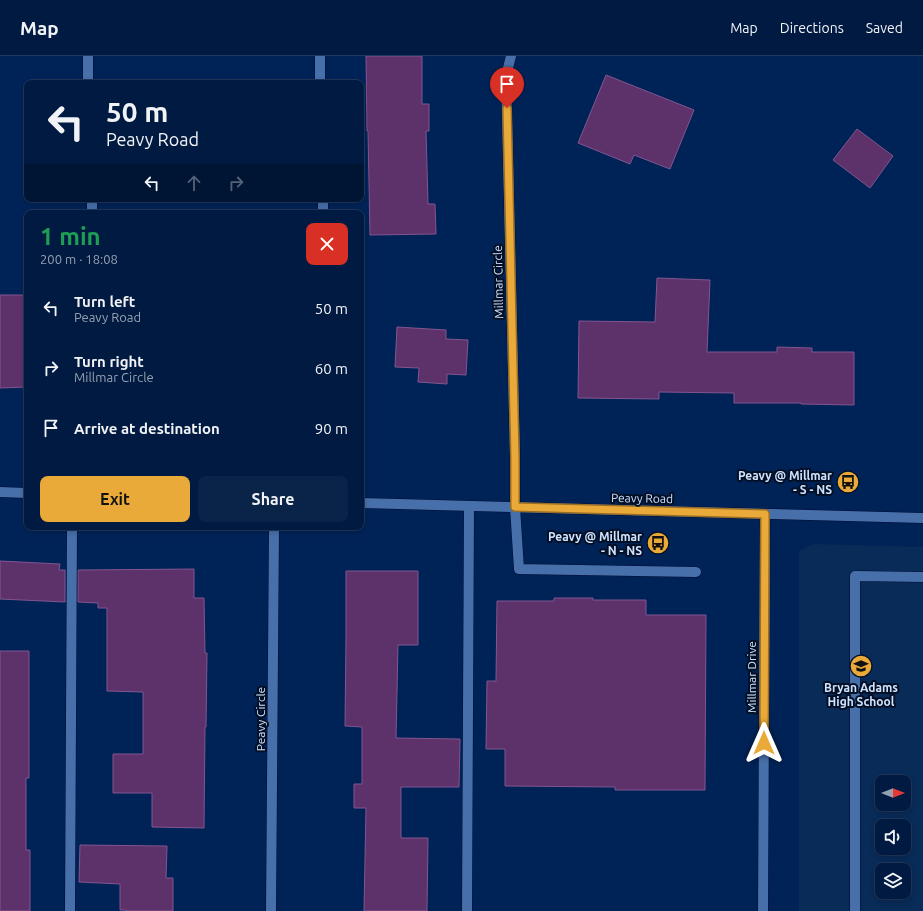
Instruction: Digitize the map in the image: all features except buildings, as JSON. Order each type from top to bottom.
[{"type":"street","points":[[88,56],[88,80]]},
{"type":"street","points":[[320,56],[320,80]]},
{"type":"street","name":"Millmar Circle","points":[[511,56],[506,76],[515,507],[519,569],[696,572]]},
{"type":"street","points":[[0,492],[24,493]]},
{"type":"street","name":"Peavy Road","points":[[364,503],[923,518]]},
{"type":"street","points":[[466,911],[469,506]]},
{"type":"street","name":"Millmar Drive","points":[[763,911],[765,514]]},
{"type":"street","points":[[70,911],[72,530]]},
{"type":"street","name":"Peavy Circle","points":[[271,911],[274,530]]},
{"type":"street","points":[[855,911],[855,576],[923,577]]},
{"type":"shaded area","name":"Bryan Adams High School","points":[[813,544],[923,547],[923,911],[799,911],[799,551]]},
{"type":"place","name":"Peavy @ Millmar - S - NS","points":[[848,482]]},
{"type":"place","name":"Peavy @ Millmar - N - NS","points":[[658,543]]},
{"type":"place","name":"Bryan Adams High School","points":[[861,666]]},
{"type":"route","points":[[507,108],[515,507],[765,514],[764,743]]}]
